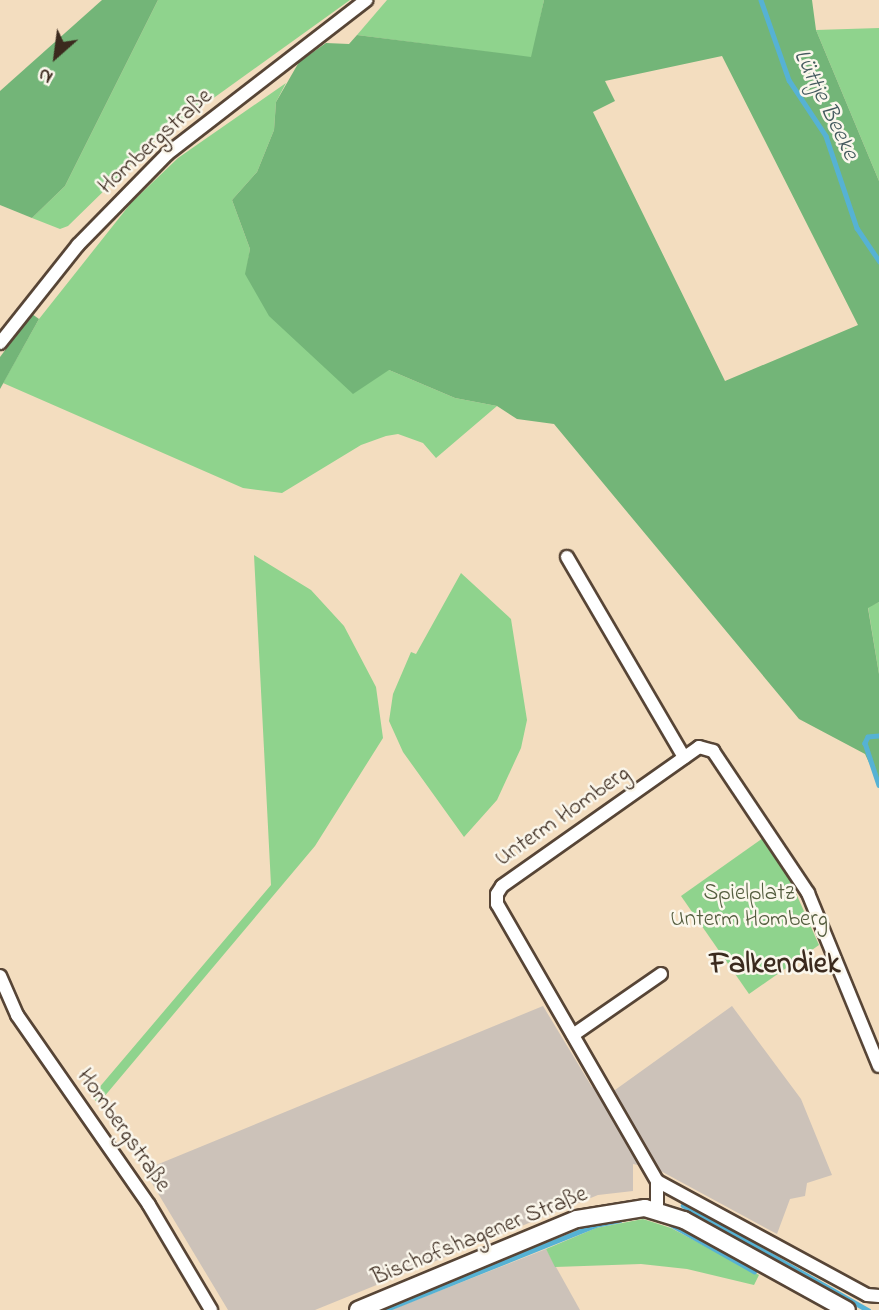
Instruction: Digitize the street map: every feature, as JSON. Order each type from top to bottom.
[{"type":"street","name":"Hombergstraße","points":[[0,343],[78,245],[167,154],[366,0]]},
{"type":"street","points":[[567,557],[684,757]]},
{"type":"street","name":"Unterm Homberg","points":[[657,1181],[497,904],[497,894],[502,886],[699,747],[713,751],[798,875],[879,1066]]},
{"type":"street","points":[[572,1035],[661,974]]},
{"type":"street","name":"Hombergstraße","points":[[0,976],[17,1015],[149,1205],[211,1310]]},
{"type":"street","points":[[657,1209],[657,1181],[867,1295],[879,1296]]},
{"type":"street","name":"Bischofshagener Straße","points":[[358,1310],[577,1219],[614,1210],[657,1209],[847,1310]]},
{"type":"shaded area","points":[[543,1006],[592,1087],[615,1090],[732,1006],[801,1099],[832,1175],[807,1183],[805,1196],[790,1199],[777,1234],[657,1169],[633,1164],[633,1191],[598,1195],[315,1310],[228,1310],[144,1170]]},
{"type":"shaded area","points":[[546,1249],[580,1310],[391,1310]]},
{"type":"green space","points":[[102,0],[158,0],[65,186],[32,218],[0,205],[0,91]]},
{"type":"green space","points":[[158,0],[350,0],[158,138],[68,226],[60,229],[32,218],[65,186]]},
{"type":"green space","points":[[387,0],[544,0],[532,58],[357,35]]},
{"type":"green space","points":[[544,0],[812,0],[816,30],[879,181],[879,602],[868,608],[879,674],[879,784],[865,754],[799,719],[554,424],[517,419],[497,406],[455,398],[389,370],[353,394],[269,316],[245,274],[250,249],[232,200],[257,172],[274,130],[276,102],[299,62],[326,43],[349,44],[357,35],[531,57]],"holes":[[[722,56],[858,325],[725,381],[593,112],[615,101],[605,81]]]},
{"type":"green space","points":[[879,28],[879,181],[816,30]]},
{"type":"green space","points":[[286,83],[276,102],[274,130],[257,172],[232,200],[250,249],[246,274],[389,370],[455,398],[497,406],[436,458],[423,443],[398,434],[386,436],[361,445],[282,493],[243,488],[3,383],[39,319],[131,203],[178,158]]},
{"type":"green space","points":[[32,314],[39,319],[0,389],[0,357]]},
{"type":"green space","points":[[254,555],[311,590],[344,626],[376,687],[383,738],[315,846],[98,1104],[92,1096],[271,885]]},
{"type":"green space","points":[[461,573],[511,619],[527,720],[521,748],[497,800],[464,837],[403,752],[389,721],[393,694],[411,652],[416,654]]},
{"type":"green space","points":[[879,602],[879,674],[868,607]]},
{"type":"green space","name":"Spielplatz Unterm Homberg","points":[[763,838],[791,882],[819,945],[749,994],[681,896]]},
{"type":"green space","points":[[643,1219],[671,1228],[759,1275],[754,1285],[687,1269],[641,1264],[555,1267],[546,1249],[596,1228]]},
{"type":"waterway","name":"Lüttje Beeke","points":[[761,0],[789,80],[826,136],[857,228],[879,261]]},
{"type":"waterway","name":"Lüttje Beeke","points":[[879,736],[868,737],[865,743],[879,785]]},
{"type":"waterway","points":[[683,1205],[868,1310]]},
{"type":"waterway","points":[[384,1310],[595,1225],[620,1220]]},
{"type":"waterway","points":[[669,1223],[754,1271]]},
{"type":"district","name":"Falkendiek","points":[[775,965]]}]
